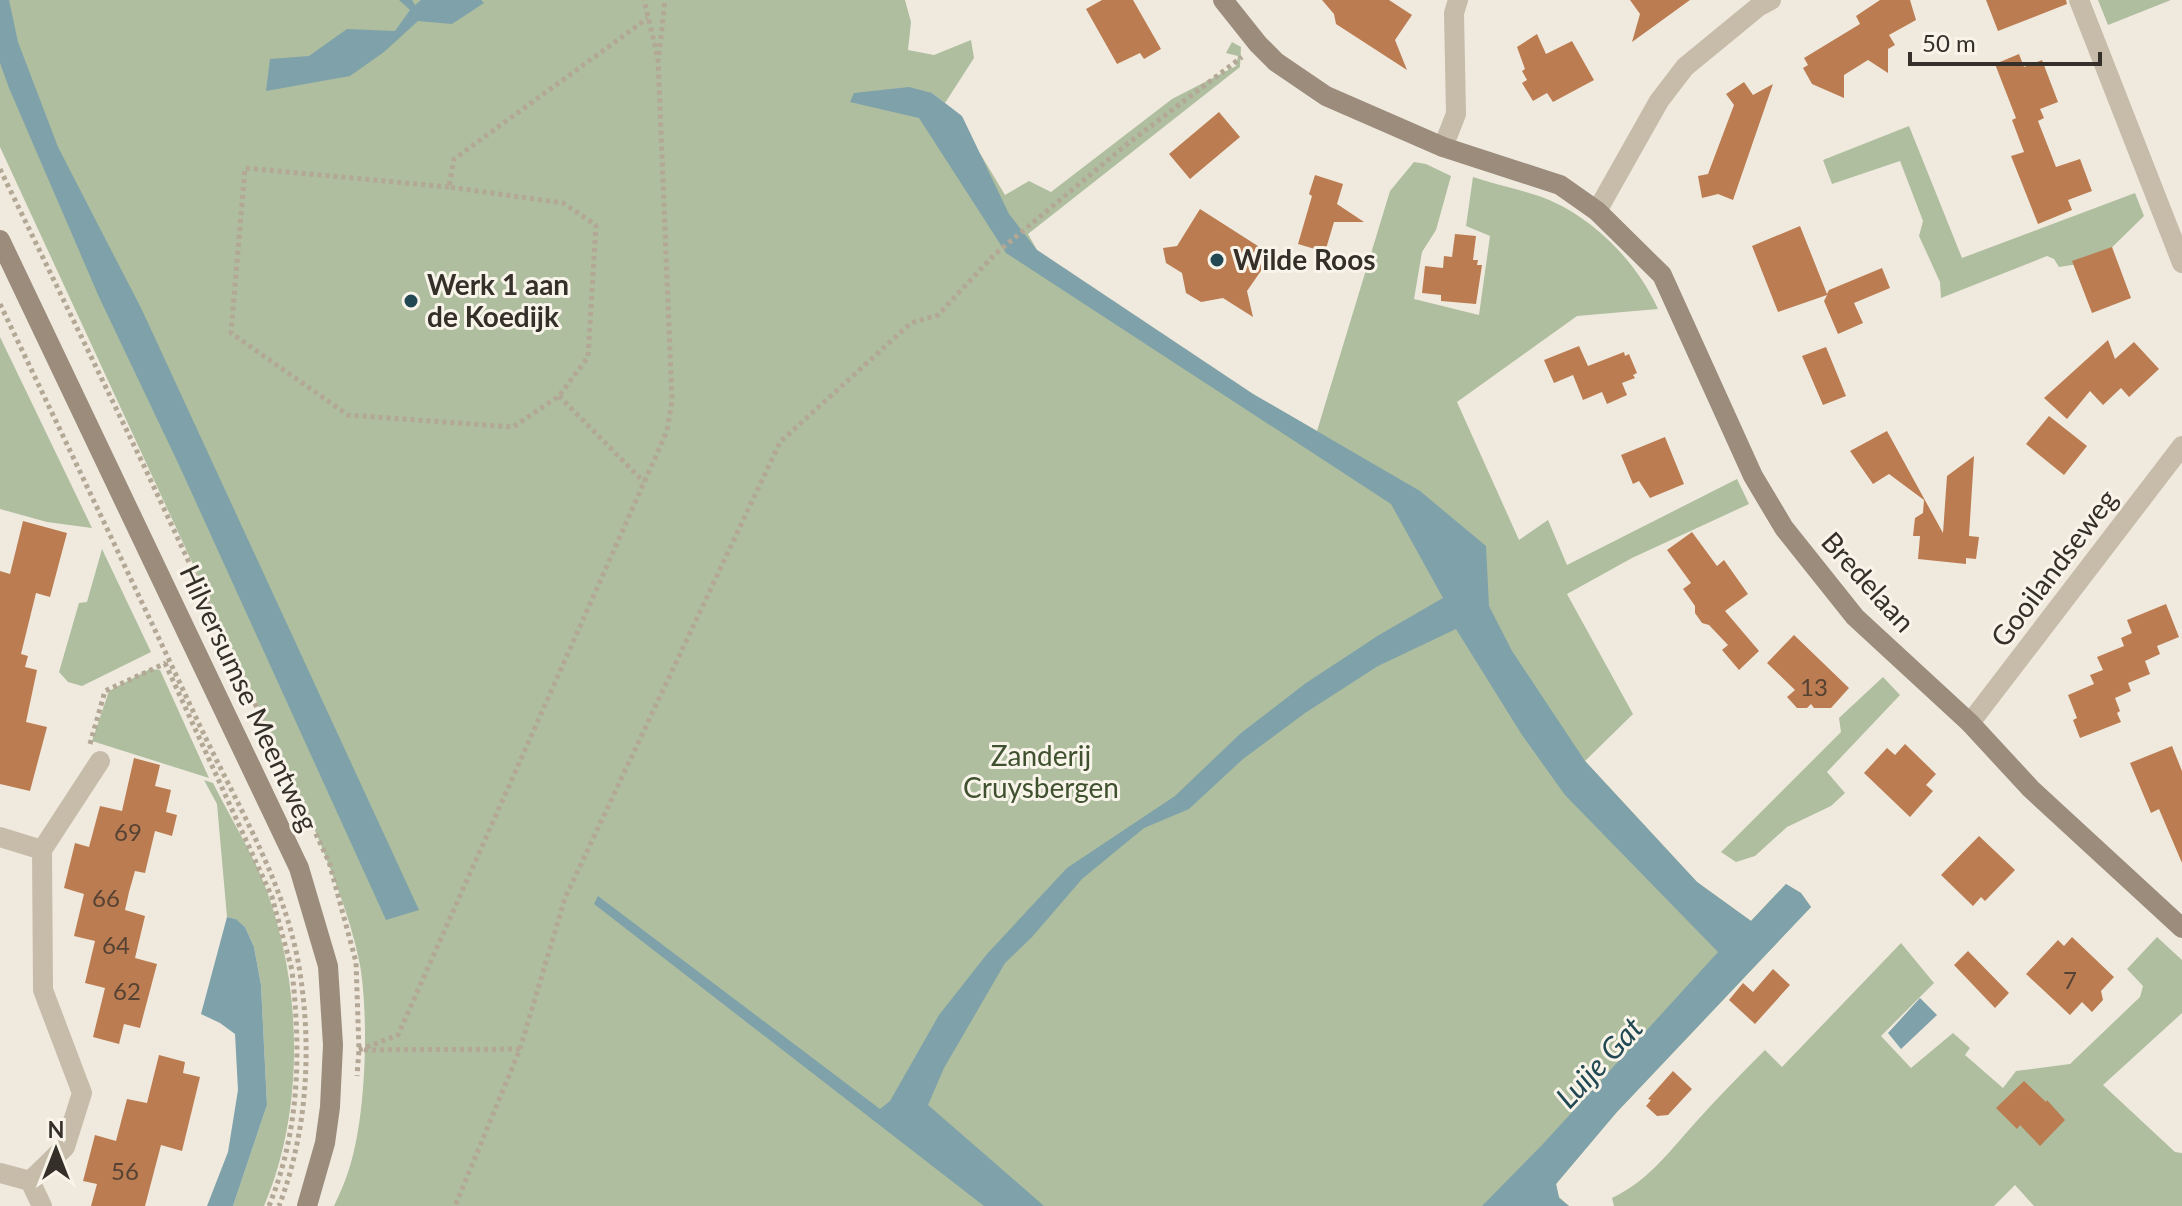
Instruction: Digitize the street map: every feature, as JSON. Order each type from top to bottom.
[{"type":"main road","name":"Bredelaan","points":[[1223,0],[1276,62],[1326,96],[1443,147],[1560,185],[1597,211],[1662,275],[1753,476],[1784,528],[1855,617],[1970,723],[2031,789],[2182,928]]},
{"type":"main road","name":"Hilversumse Meentweg","points":[[0,240],[303,880],[328,966],[333,1045],[325,1143],[307,1206]]},
{"type":"street","points":[[1443,147],[1456,114],[1454,13],[1458,0]]},
{"type":"street","points":[[1597,211],[1659,101],[1685,67],[1758,7],[1771,0]]},
{"type":"street","points":[[2079,0],[2182,263]]},
{"type":"street","name":"Gooilandseweg","points":[[1970,723],[2182,446]]},
{"type":"street","points":[[30,1181],[65,1147],[82,1093],[43,990],[42,850],[100,761]]},
{"type":"street","points":[[0,837],[42,850]]},
{"type":"street","points":[[0,1173],[30,1181],[42,1206]]},
{"type":"path","points":[[644,0],[658,58]]},
{"type":"path","points":[[520,1049],[359,1050],[398,1035],[667,431],[672,401],[658,58],[665,0]]},
{"type":"path","points":[[449,187],[454,159],[648,18]]},
{"type":"path","points":[[455,1206],[520,1049],[565,898],[780,442],[911,323],[938,315],[994,255],[1126,145],[1258,44]]},
{"type":"path","points":[[245,168],[449,187],[563,203],[596,225],[588,357],[559,396],[513,427],[348,415],[231,333],[245,168]]},
{"type":"path","name":"Hilversumse Meentweg","points":[[0,304],[279,895],[300,970],[307,1038],[299,1136],[289,1180],[279,1206]]},
{"type":"path","points":[[559,396],[644,482]]},
{"type":"path","points":[[100,761],[89,747],[105,691],[167,662],[272,897],[292,970],[298,1023],[298,1082],[279,1181],[269,1206]]},
{"type":"path","points":[[292,970],[300,970]]},
{"type":"green space","name":"Zanderij Cruysbergen","points":[[0,0],[905,0],[911,22],[908,50],[934,55],[971,40],[974,58],[945,103],[932,93],[935,109],[981,155],[1005,195],[1029,181],[1051,192],[1172,99],[1236,66],[1238,56],[1226,53],[1232,42],[1241,47],[1240,67],[1028,234],[1037,250],[1253,394],[1317,431],[1390,191],[1414,162],[1451,176],[1436,230],[1422,252],[1414,299],[1479,315],[1490,236],[1466,226],[1473,177],[1558,204],[1593,227],[1624,256],[1658,309],[1577,316],[1457,402],[1519,540],[1548,520],[1567,565],[1737,479],[1749,504],[1632,558],[1567,594],[1633,714],[1585,761],[1697,882],[1751,921],[1786,884],[1801,893],[1811,907],[1616,1113],[1556,1184],[1559,1197],[1569,1206],[334,1206],[347,1176],[363,1094],[363,987],[350,927],[309,815],[0,147]]},
{"type":"green space","points":[[2098,0],[2171,0],[2108,25]]},
{"type":"green space","points":[[1909,126],[1962,258],[2135,193],[2144,216],[2098,261],[2059,267],[2054,259],[2047,256],[1941,298],[1940,282],[1919,236],[1923,221],[1900,161],[1832,184],[1823,160]]},
{"type":"green space","points":[[0,337],[92,528],[47,522],[0,509]]},
{"type":"green space","points":[[102,549],[151,652],[82,686],[68,682],[59,672],[79,603],[87,602]]},
{"type":"green space","points":[[150,669],[160,670],[209,778],[92,741],[109,691]]},
{"type":"green space","points":[[1883,677],[1900,695],[1827,772],[1845,793],[1831,806],[1787,827],[1755,856],[1736,862],[1721,852],[1841,732],[1839,718]]},
{"type":"green space","points":[[204,780],[213,783],[250,852],[275,915],[285,955],[294,1041],[293,1084],[278,1167],[264,1206],[233,1206],[267,1105],[261,985],[254,947],[245,927],[236,919],[227,917],[217,804]]},
{"type":"green space","points":[[2157,937],[2182,960],[2182,1013],[2103,1085],[2175,1152],[2182,1153],[2182,1206],[2034,1206],[2015,1185],[1994,1206],[1614,1206],[1612,1198],[1657,1165],[1765,1050],[1782,1067],[1901,943],[1934,983],[1881,1036],[1911,1068],[1953,1033],[1970,1048],[1965,1055],[2003,1088],[2016,1071],[2070,1064],[2140,997],[2143,986],[2127,969]]},
{"type":"water","points":[[0,0],[9,0],[18,42],[58,147],[142,310],[419,910],[386,920],[99,297],[0,63]]},
{"type":"water","points":[[399,0],[412,0],[415,5],[421,0],[481,0],[484,3],[452,24],[418,21],[384,52],[350,76],[266,91],[270,59],[309,56],[347,29],[395,31],[410,10]]},
{"type":"water","points":[[909,87],[932,93],[962,116],[1009,214],[1037,250],[1253,394],[1420,491],[1486,546],[1489,606],[1512,651],[1585,761],[1697,882],[1751,921],[1786,884],[1801,893],[1811,907],[1616,1113],[1556,1184],[1559,1198],[1569,1206],[1482,1206],[1543,1144],[1718,952],[1565,795],[1522,735],[1456,629],[1378,666],[1305,713],[1243,759],[1189,809],[1144,828],[1082,879],[1005,963],[944,1068],[928,1105],[1044,1206],[984,1206],[594,904],[598,896],[880,1109],[890,1101],[939,1015],[987,954],[1067,868],[1175,796],[1241,733],[1306,683],[1443,598],[1391,504],[1006,253],[919,118],[850,102],[854,93]]},
{"type":"water","points":[[227,917],[236,919],[245,927],[254,947],[261,985],[267,1105],[233,1206],[207,1206],[228,1152],[238,1090],[235,1034],[201,1014]]},
{"type":"water","points":[[1920,998],[1937,1015],[1901,1049],[1888,1033]]},
{"type":"building","points":[[1102,0],[1133,0],[1161,49],[1144,59],[1140,53],[1117,64],[1086,9]]},
{"type":"building","points":[[1322,0],[1389,0],[1412,15],[1395,40],[1407,70],[1336,24],[1334,14]]},
{"type":"building","points":[[1630,0],[1690,0],[1632,42],[1640,14]]},
{"type":"building","points":[[1880,0],[1910,0],[1916,20],[1889,35],[1895,45],[1888,49],[1888,73],[1868,60],[1844,75],[1844,98],[1812,84],[1803,68],[1808,65],[1804,58],[1860,24],[1856,16]]},
{"type":"building","points":[[1986,0],[2066,0],[2067,4],[1998,31]]},
{"type":"building","points":[[1537,34],[1546,54],[1572,41],[1594,80],[1553,102],[1547,93],[1533,101],[1522,83],[1527,80],[1517,47]]},
{"type":"building","points":[[2019,54],[2024,67],[2042,60],[2058,102],[2040,109],[2044,118],[2038,121],[2056,167],[2080,159],[2092,191],[2068,200],[2072,210],[2038,224],[2011,156],[2024,152],[2012,120],[2016,118],[1995,64]]},
{"type":"building","points":[[1744,82],[1753,95],[1773,84],[1733,200],[1718,194],[1702,198],[1698,176],[1708,174],[1734,105],[1726,94]]},
{"type":"building","points":[[1219,112],[1240,137],[1190,179],[1169,154]]},
{"type":"building","points":[[1315,175],[1343,184],[1337,204],[1364,222],[1334,222],[1325,252],[1298,244]]},
{"type":"building","name":"Wilde Roos","points":[[1200,209],[1272,255],[1247,291],[1253,317],[1223,298],[1201,302],[1186,293],[1182,273],[1166,263],[1163,248],[1177,246]]},
{"type":"building","points":[[1800,226],[1827,294],[1829,290],[1882,268],[1890,288],[1854,303],[1863,323],[1838,334],[1824,301],[1827,295],[1778,312],[1752,246]]},
{"type":"building","points":[[1455,234],[1476,236],[1473,260],[1478,260],[1477,265],[1482,265],[1476,304],[1441,301],[1441,295],[1422,293],[1425,266],[1443,268],[1444,256],[1452,257]]},
{"type":"building","points":[[2112,247],[2131,298],[2092,313],[2072,261]]},
{"type":"building","points":[[2108,340],[2115,359],[2134,342],[2159,369],[2129,397],[2121,388],[2103,405],[2090,391],[2067,419],[2044,398]]},
{"type":"building","points":[[1579,346],[1588,366],[1624,352],[1625,356],[1629,354],[1637,373],[1633,375],[1635,378],[1622,383],[1627,395],[1607,404],[1602,392],[1583,400],[1573,375],[1554,383],[1544,360]]},
{"type":"building","points":[[1826,347],[1846,396],[1823,405],[1802,356]]},
{"type":"building","points":[[2049,416],[2087,446],[2064,475],[2026,444]]},
{"type":"building","points":[[1887,431],[1943,533],[1947,476],[1974,456],[1969,536],[1979,537],[1976,559],[1966,558],[1966,564],[1918,559],[1920,536],[1913,536],[1915,518],[1923,513],[1924,500],[1889,474],[1873,484],[1850,451]]},
{"type":"building","points":[[1665,437],[1684,484],[1650,498],[1639,481],[1633,484],[1621,455]]},
{"type":"building","points":[[23,521],[67,533],[50,597],[36,593],[21,654],[28,656],[25,667],[37,670],[26,722],[47,727],[30,791],[0,784],[0,571],[10,574]]},
{"type":"building","points":[[1692,532],[1717,566],[1724,560],[1748,594],[1725,611],[1759,651],[1739,670],[1722,650],[1728,645],[1695,613],[1695,606],[1683,589],[1691,583],[1667,550]]},
{"type":"building","points":[[2166,604],[2179,637],[2157,646],[2160,654],[2145,661],[2150,674],[2128,683],[2131,691],[2115,698],[2121,722],[2080,738],[2073,720],[2077,718],[2068,695],[2094,684],[2090,675],[2103,670],[2097,657],[2124,646],[2121,638],[2132,633],[2127,620]]},
{"type":"building","points":[[1794,635],[1849,688],[1831,708],[1814,708],[1811,704],[1807,708],[1797,708],[1787,697],[1795,690],[1767,663]]},
{"type":"building","points":[[1905,744],[1936,774],[1926,785],[1933,791],[1910,817],[1864,773],[1887,748],[1895,755]]},
{"type":"building","points":[[2172,746],[2182,771],[2182,863],[2159,809],[2151,813],[2130,763]]},
{"type":"building","points":[[134,758],[160,765],[155,786],[171,790],[166,812],[177,815],[172,836],[155,831],[145,873],[135,871],[129,892],[125,910],[145,916],[135,958],[157,964],[140,1028],[124,1024],[119,1044],[93,1037],[105,988],[85,983],[95,941],[74,936],[84,894],[64,888],[75,843],[89,847],[100,806],[122,811]]},
{"type":"building","points":[[1979,836],[2015,870],[1985,901],[1981,897],[1973,906],[1941,875]]},
{"type":"building","points":[[2072,937],[2114,977],[2101,991],[2103,1000],[2092,1012],[2082,1002],[2070,1015],[2026,974],[2058,940],[2064,946]]},
{"type":"building","points":[[1968,951],[2009,993],[1995,1008],[1954,965]]},
{"type":"building","points":[[1773,969],[1790,985],[1755,1024],[1729,1000],[1743,983],[1753,992]]},
{"type":"building","points":[[159,1055],[185,1062],[183,1073],[200,1077],[182,1151],[161,1145],[145,1206],[91,1206],[97,1184],[83,1181],[95,1135],[116,1141],[127,1099],[147,1103]]},
{"type":"building","points":[[1673,1071],[1692,1089],[1668,1115],[1657,1116],[1646,1106],[1651,1100],[1648,1099]]},
{"type":"building","points":[[2024,1081],[2065,1120],[2040,1146],[2020,1125],[2017,1129],[1996,1108]]},
{"type":"place","name":"Wilde Roos","points":[[1217,260]]},
{"type":"place","name":"Werk 1 aan de Koedijk","points":[[411,301]]},
{"type":"water label","name":"Luije Gat","points":[[1600,1063]]}]
